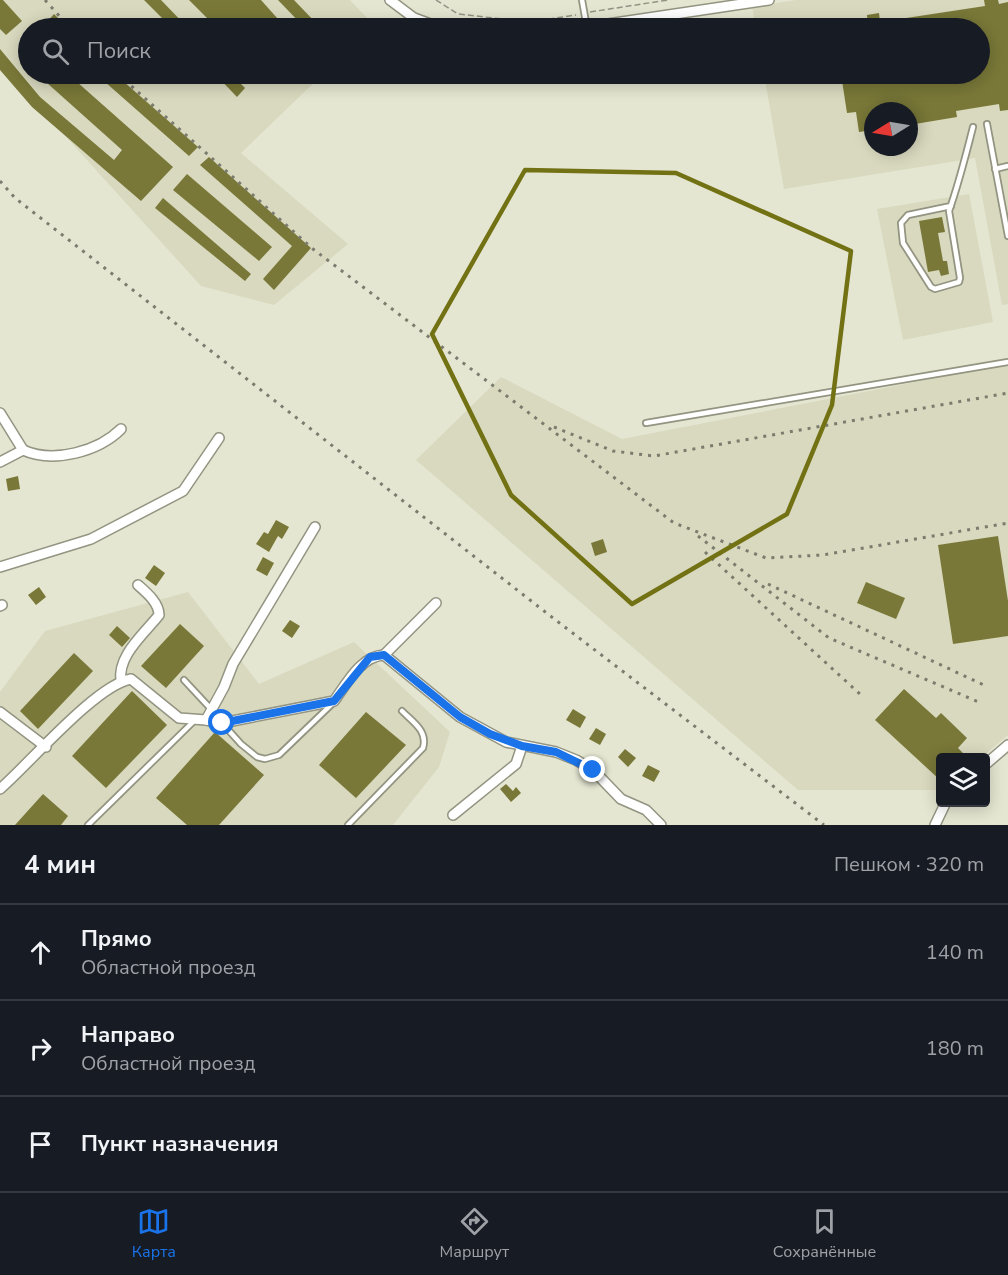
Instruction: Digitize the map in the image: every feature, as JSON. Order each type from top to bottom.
[{"type":"street","points":[[390,0],[414,18]]},
{"type":"street","points":[[652,18],[769,0]]},
{"type":"street","points":[[0,413],[23,450],[39,456],[90,449],[109,441],[121,429]]},
{"type":"street","points":[[0,567],[91,539],[183,491],[219,438]]},
{"type":"street","points":[[0,462],[23,450]]},
{"type":"street","points":[[206,720],[213,711],[233,664],[315,527]]},
{"type":"street","points":[[122,681],[122,661],[159,615],[160,610],[138,585]]},
{"type":"street","points":[[0,789],[86,707],[122,681],[131,679],[179,718],[222,723],[334,701],[370,657],[384,655],[436,603]]},
{"type":"street","points":[[384,655],[460,717],[490,734],[522,746],[556,752],[576,760],[593,770],[621,799],[646,810],[661,825]]},
{"type":"street","points":[[0,712],[46,747]]},
{"type":"street","points":[[990,761],[1008,745]]},
{"type":"street","points":[[453,815],[516,764],[522,746]]},
{"type":"street","points":[[935,825],[944,807]]},
{"type":"lane","points":[[582,0],[586,18]]},
{"type":"lane","points":[[987,124],[1008,236]]},
{"type":"lane","points":[[951,206],[908,215],[901,224],[903,243],[931,287],[935,289],[959,282],[960,278],[949,212],[951,206],[973,127]]},
{"type":"lane","points":[[995,169],[1008,166]]},
{"type":"lane","points":[[646,423],[1008,362]]},
{"type":"lane","points":[[184,680],[213,711]]},
{"type":"lane","points":[[222,723],[241,744],[257,757],[265,759],[279,755],[334,701]]},
{"type":"lane","points":[[348,825],[423,748],[425,742],[422,731],[402,711]]},
{"type":"lane","points":[[88,825],[195,720]]},
{"type":"path","points":[[436,0],[458,14],[494,18]]},
{"type":"path","points":[[554,18],[668,0]]},
{"type":"highlighted area","points":[[525,170],[676,173],[851,251],[832,405],[787,514],[632,604],[511,495],[432,334]]},
{"type":"shaded area","points":[[0,0],[350,0],[367,18],[18,18],[18,84],[0,64]]},
{"type":"shaded area","points":[[796,0],[1008,0],[1008,304],[1002,305],[975,158],[784,189],[766,84],[990,84],[990,18],[754,18],[752,7]]},
{"type":"shaded area","points":[[18,84],[313,84],[241,153],[348,244],[274,305],[201,286]]},
{"type":"shaded area","points":[[969,194],[993,322],[903,340],[877,209]]},
{"type":"shaded area","points":[[1008,364],[1008,735],[987,753],[936,753],[936,790],[798,790],[416,460],[501,377],[622,439]]},
{"type":"shaded area","points":[[188,592],[259,684],[354,642],[450,732],[439,767],[393,825],[0,825],[0,692],[45,631]]},
{"type":"building","points":[[0,0],[3,0],[19,18],[18,24],[6,35],[0,29]]},
{"type":"building","points":[[144,0],[161,0],[178,18],[162,18]]},
{"type":"building","points":[[189,0],[261,0],[277,18],[207,18]]},
{"type":"building","points":[[278,0],[294,0],[311,18],[295,18]]},
{"type":"building","points":[[984,0],[998,0],[999,4],[1008,2],[1008,110],[1000,111],[999,104],[956,111],[957,117],[918,124],[918,102],[864,102],[864,131],[859,132],[856,112],[847,113],[843,84],[990,84],[990,18],[906,18],[985,6]]},
{"type":"building","points":[[879,13],[880,18],[867,18],[867,15]]},
{"type":"building","points":[[0,49],[18,71],[18,84],[29,84],[40,97],[114,160],[122,150],[48,84],[79,84],[173,167],[141,201],[32,107],[0,70]]},
{"type":"building","points":[[107,84],[126,84],[198,147],[189,156]]},
{"type":"building","points":[[225,84],[241,84],[245,88],[237,97]]},
{"type":"building","points":[[209,157],[311,248],[274,290],[263,279],[292,246],[200,165]]},
{"type":"building","points":[[187,174],[272,247],[259,261],[173,190]]},
{"type":"building","points":[[163,198],[251,274],[245,281],[155,208]]},
{"type":"building","points":[[942,217],[945,232],[938,233],[943,261],[947,261],[949,274],[941,276],[939,270],[928,272],[919,221]]},
{"type":"building","points":[[18,476],[20,489],[8,491],[6,479]]},
{"type":"building","points":[[276,520],[289,527],[282,539],[278,536],[269,552],[256,544],[264,532],[268,534]]},
{"type":"building","points":[[998,536],[1008,601],[1008,636],[953,644],[938,545]]},
{"type":"building","points":[[603,539],[607,552],[595,556],[591,543]]},
{"type":"building","points":[[263,557],[274,563],[267,576],[256,570]]},
{"type":"building","points":[[154,565],[165,573],[156,586],[145,578]]},
{"type":"building","points":[[866,582],[905,598],[896,619],[857,603]]},
{"type":"building","points":[[39,587],[46,597],[36,605],[28,595]]},
{"type":"building","points":[[290,620],[300,626],[292,638],[282,631]]},
{"type":"building","points":[[180,624],[204,646],[166,688],[141,666]]},
{"type":"building","points":[[117,626],[130,638],[122,647],[109,635]]},
{"type":"building","points":[[74,653],[93,671],[38,729],[20,711]]},
{"type":"building","points":[[904,689],[936,718],[941,713],[967,738],[958,748],[963,753],[936,753],[936,776],[875,720]]},
{"type":"building","points":[[132,691],[167,725],[106,788],[72,756]]},
{"type":"building","points":[[573,709],[586,717],[580,728],[566,720]]},
{"type":"building","points":[[366,712],[406,745],[356,798],[319,765]]},
{"type":"building","points":[[596,728],[606,734],[600,745],[589,739]]},
{"type":"building","points":[[215,732],[264,775],[219,825],[187,825],[156,798]]},
{"type":"building","points":[[625,749],[636,758],[628,767],[618,757]]},
{"type":"building","points":[[648,765],[660,771],[654,782],[642,776]]},
{"type":"building","points":[[506,784],[513,791],[516,787],[521,793],[511,802],[500,789]]},
{"type":"building","points":[[43,794],[68,816],[61,825],[15,825]]},
{"type":"railway","points":[[45,0],[61,18]]},
{"type":"railway","points":[[129,84],[313,249],[674,523],[766,558],[823,555],[1008,523]]},
{"type":"railway","points":[[0,181],[15,198],[553,618],[824,825]]},
{"type":"railway","points":[[554,427],[613,451],[654,456],[1008,393]]},
{"type":"railway","points":[[698,536],[829,638],[981,703]]},
{"type":"railway","points":[[705,552],[861,695]]},
{"type":"railway","points":[[768,584],[988,687]]},
{"type":"route","points":[[222,723],[334,701],[351,677],[370,657],[384,655],[391,658],[460,717],[490,734],[522,746],[556,752],[593,770]]}]
